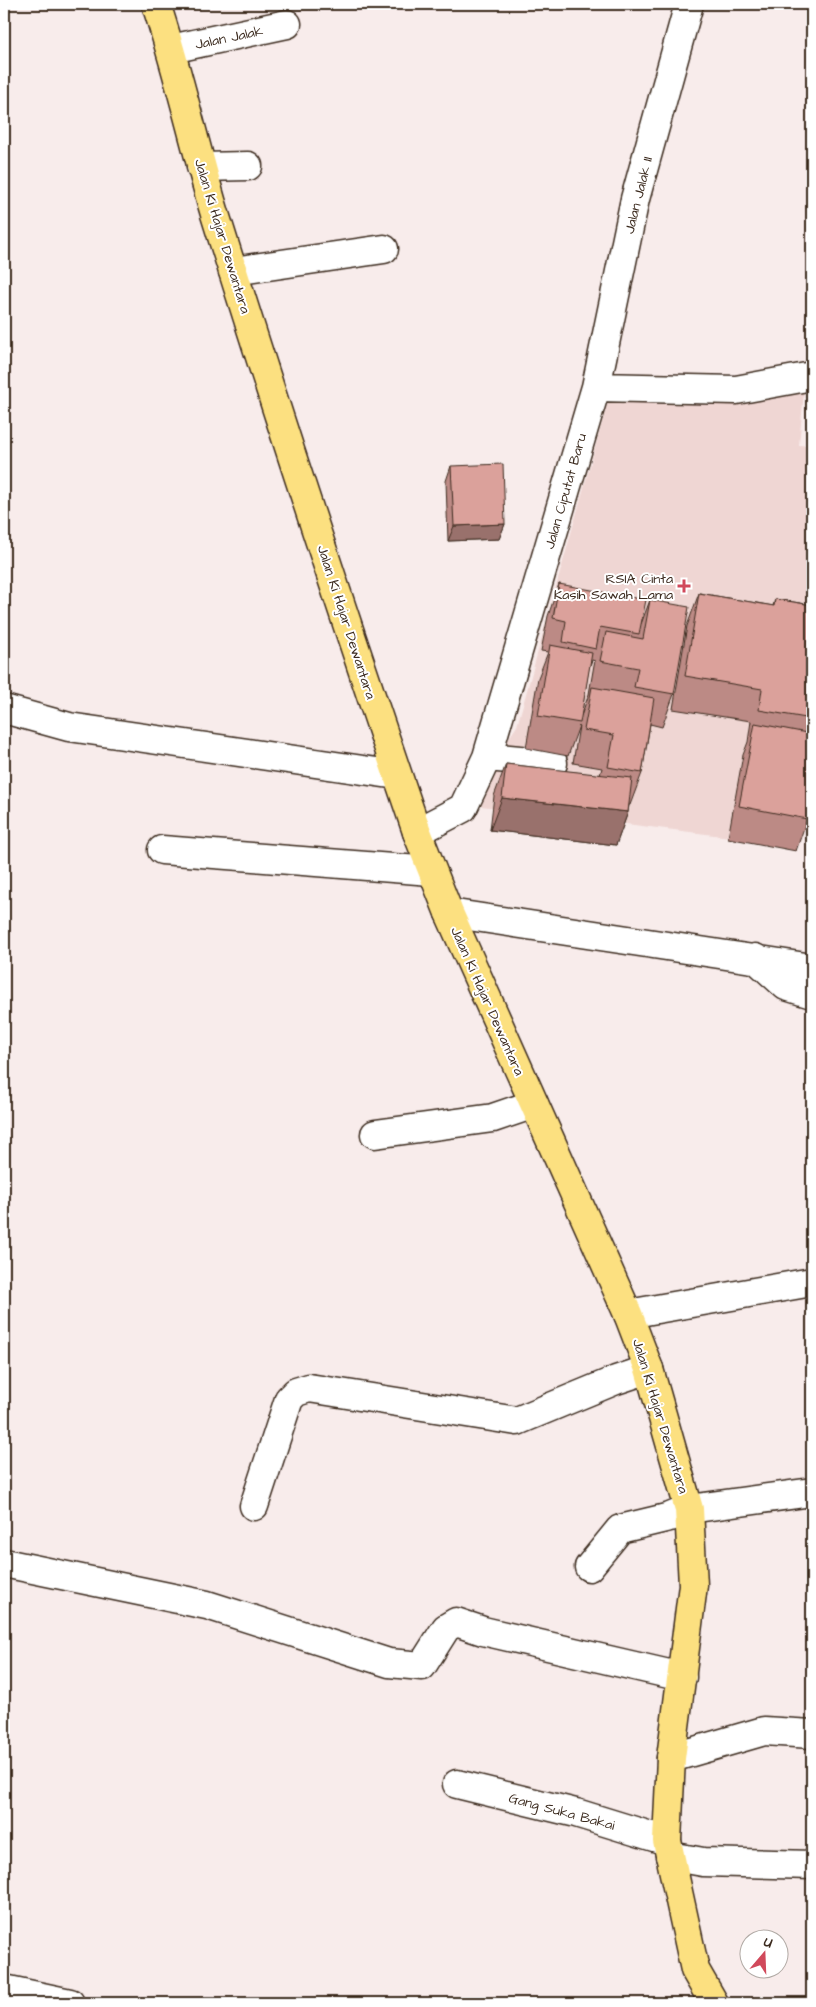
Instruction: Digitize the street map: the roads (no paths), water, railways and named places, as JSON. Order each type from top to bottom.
[{"type":"main road","name":"Jalan Ki Hajar Dewantara","points":[[156,4],[171,49],[201,167],[233,271],[416,832],[449,913],[628,1314],[649,1369],[690,1509],[693,1585],[671,1758],[668,1849],[695,1970],[714,2003]]},
{"type":"street","name":"Jalan Jalak II","points":[[596,387],[635,199],[689,4]]},
{"type":"street","name":"Jalan Jalak","points":[[171,49],[287,24]]},
{"type":"street","points":[[201,167],[248,166]]},
{"type":"street","points":[[233,271],[384,249]]},
{"type":"street","points":[[596,387],[736,390],[812,376]]},
{"type":"street","name":"Jalan Ciputat Baru","points":[[416,832],[462,808],[487,757],[596,387]]},
{"type":"street","points":[[4,708],[69,727],[397,775]]},
{"type":"street","points":[[487,757],[554,763]]},
{"type":"street","points":[[162,850],[431,871]]},
{"type":"street","points":[[449,913],[812,968]]},
{"type":"street","points":[[755,958],[786,986],[812,994]]},
{"type":"street","points":[[375,1134],[493,1118],[534,1104]]},
{"type":"street","points":[[628,1314],[812,1282]]},
{"type":"street","points":[[254,1506],[289,1399],[296,1392],[309,1388],[517,1421],[616,1380],[649,1369]]},
{"type":"street","points":[[589,1567],[620,1529],[670,1517],[690,1509],[812,1492]]},
{"type":"street","points":[[4,1563],[207,1605],[389,1663],[422,1666],[446,1628],[456,1622],[483,1631],[682,1677]]},
{"type":"street","points":[[671,1758],[764,1731],[812,1734]]},
{"type":"street","name":"Gang Suka Bakai","points":[[457,1784],[576,1814],[703,1862],[812,1865]]},
{"type":"street","points":[[4,1989],[70,2003]]},
{"type":"place","name":"RSIA Cinta Kasih Sawah Lama","points":[[684,586]]}]
